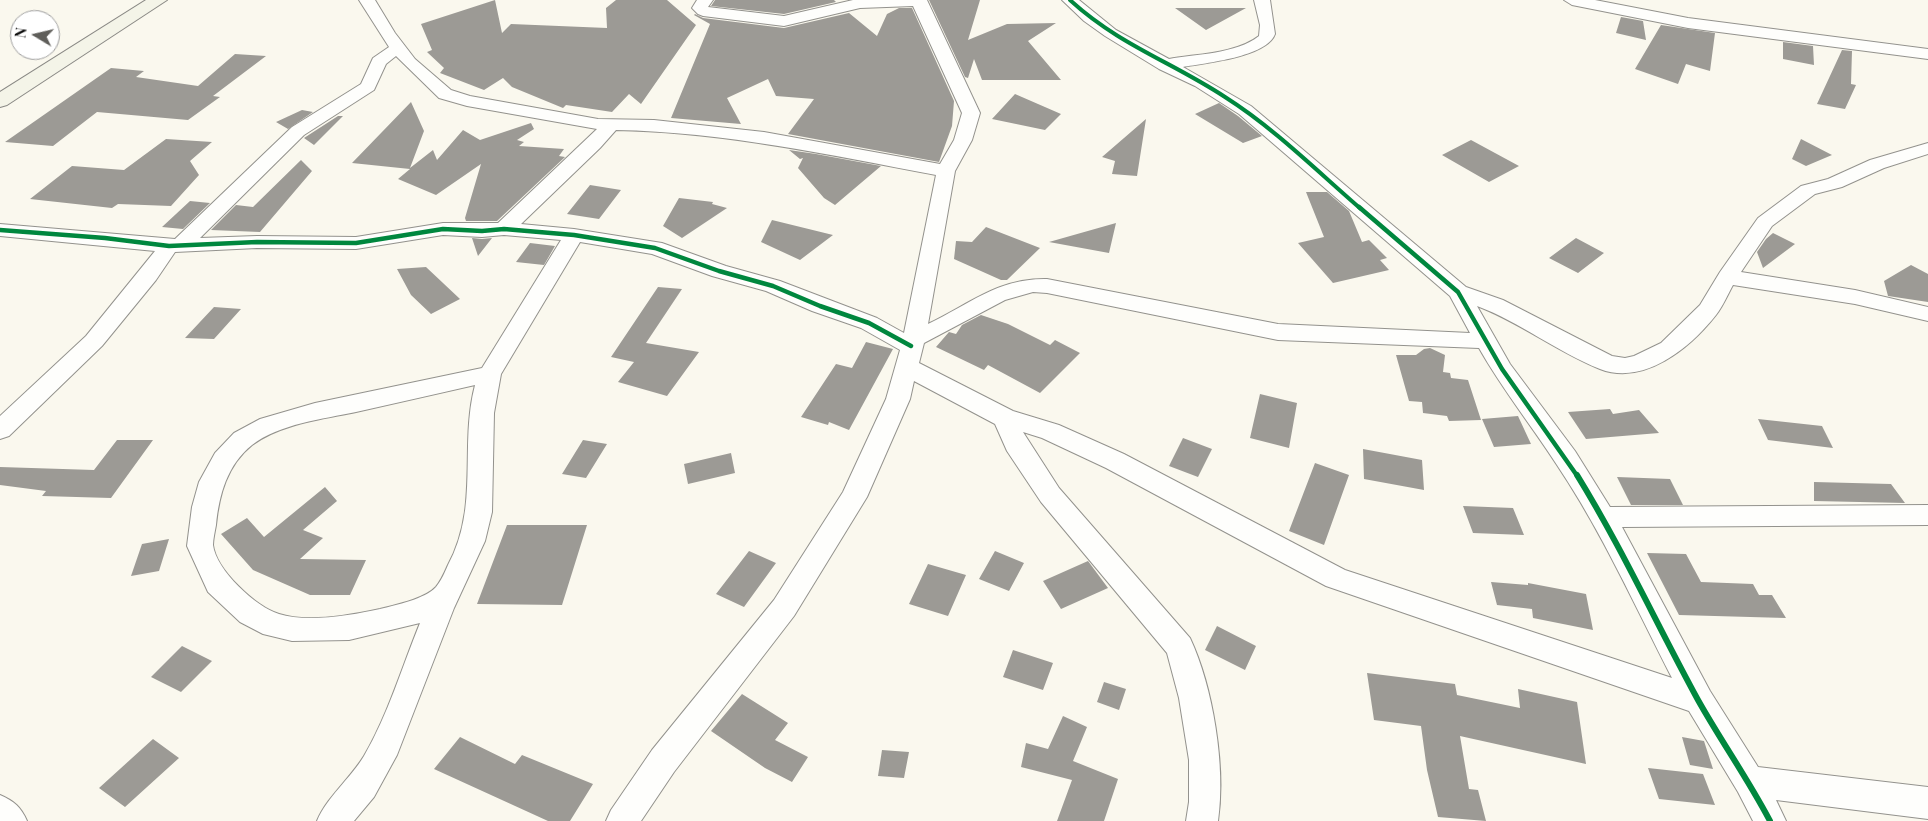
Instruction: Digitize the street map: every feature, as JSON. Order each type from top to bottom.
[{"type":"main road","points":[[0,101],[158,0]]},
{"type":"street","points":[[367,0],[388,35],[409,62],[445,94],[467,101],[511,110],[553,114],[598,124],[612,123],[726,131],[946,171]]},
{"type":"street","points":[[622,821],[663,761],[784,608],[854,496],[898,399],[911,351],[946,171],[963,140],[971,113],[919,0],[860,4],[778,21],[702,10],[700,8],[704,0]]},
{"type":"street","points":[[1070,0],[1094,22],[1114,36],[1212,87],[1245,110],[1458,292],[1502,369],[1566,458],[1603,517],[1699,701],[1770,821]]},
{"type":"street","points":[[1165,64],[1243,50],[1260,43],[1265,39],[1267,32],[1262,0]]},
{"type":"street","points":[[1572,0],[1591,2],[1688,22],[1928,54]]},
{"type":"street","points":[[0,430],[94,341],[175,245],[211,218],[298,131],[323,113],[360,93],[368,86],[379,61],[399,47]]},
{"type":"street","points":[[504,229],[594,144],[612,123]]},
{"type":"street","points":[[1458,292],[1495,305],[1607,363],[1625,366],[1651,359],[1669,348],[1708,310],[1727,277],[1765,222],[1808,190],[1835,183],[1878,164],[1928,148]]},
{"type":"street","points":[[0,230],[175,245],[356,243],[443,229],[482,231],[504,229],[574,235],[655,248],[720,271],[773,286],[820,306],[869,323],[1005,418],[1050,431],[1081,444],[1336,578],[1699,701]]},
{"type":"street","points":[[333,821],[363,786],[388,739],[446,596],[475,533],[480,485],[480,438],[483,401],[490,374],[574,235]]},
{"type":"street","points":[[1727,277],[1855,297],[1928,314]]},
{"type":"street","points":[[911,351],[953,320],[987,299],[1028,284],[1278,332],[1335,336],[1487,341]]},
{"type":"street","points":[[446,596],[413,613],[349,628],[292,629],[273,625],[250,612],[218,584],[200,546],[205,506],[212,482],[224,460],[243,439],[269,425],[316,412],[490,374]]},
{"type":"street","points":[[1005,418],[1016,444],[1050,495],[1180,647],[1194,698],[1205,760],[1205,802],[1202,821]]},
{"type":"street","points":[[1603,517],[1928,515]]},
{"type":"street","points":[[1748,781],[1928,803]]},
{"type":"street","points":[[0,811],[11,821]]},
{"type":"building","points":[[495,0],[502,33],[511,24],[607,28],[606,8],[616,0],[667,0],[696,25],[641,104],[629,94],[612,112],[566,105],[563,108],[512,87],[503,78],[484,90],[440,73],[444,68],[427,52],[432,50],[421,24]]},
{"type":"building","points":[[715,0],[834,0],[836,2],[784,14],[711,6]]},
{"type":"building","points":[[929,0],[980,0],[968,40],[1007,24],[1056,23],[1028,41],[1061,80],[982,80],[974,59],[968,78],[965,77]]},
{"type":"building","points":[[899,8],[912,8],[954,101],[952,126],[939,162],[788,134],[814,99],[776,96],[768,79],[727,98],[741,124],[671,118],[710,24],[695,14],[703,18],[784,28],[849,13],[877,36],[887,14]]},
{"type":"building","points":[[1175,8],[1246,8],[1206,30]]},
{"type":"building","points":[[1621,17],[1643,21],[1646,40],[1616,33]]},
{"type":"building","points":[[1661,25],[1715,33],[1710,71],[1686,64],[1678,84],[1635,69]]},
{"type":"building","points":[[1783,42],[1813,46],[1814,65],[1783,59]]},
{"type":"building","points":[[1842,50],[1852,51],[1851,84],[1856,85],[1845,109],[1817,104]]},
{"type":"building","points":[[235,54],[266,56],[213,96],[220,97],[188,120],[97,112],[53,146],[5,142],[111,68],[144,71],[136,77],[198,86]]},
{"type":"building","points":[[1015,94],[1061,114],[1045,130],[992,119]]},
{"type":"building","points":[[411,102],[424,131],[410,168],[433,150],[437,160],[463,130],[480,140],[531,123],[534,129],[517,140],[524,142],[519,146],[564,149],[559,156],[565,157],[497,221],[466,221],[465,218],[481,164],[436,195],[398,179],[410,169],[352,163]]},
{"type":"building","points":[[1219,103],[1262,136],[1243,143],[1195,114]]},
{"type":"building","points":[[302,110],[313,112],[288,129],[276,122]]},
{"type":"building","points":[[338,116],[343,116],[314,145],[304,138]]},
{"type":"building","points":[[1146,119],[1137,176],[1112,174],[1115,161],[1102,157]]},
{"type":"building","points":[[166,139],[212,142],[190,161],[199,175],[171,206],[118,204],[112,208],[30,199],[72,166],[124,170]]},
{"type":"building","points":[[1801,139],[1832,155],[1806,166],[1792,159]]},
{"type":"building","points":[[1471,140],[1519,166],[1489,182],[1442,155]]},
{"type":"building","points":[[789,150],[881,166],[835,205],[824,198],[798,168],[803,158],[800,159]]},
{"type":"building","points":[[301,160],[312,171],[260,232],[211,230],[236,205],[253,207]]},
{"type":"building","points":[[590,185],[621,190],[599,219],[567,214]]},
{"type":"building","points":[[1306,192],[1327,192],[1349,211],[1362,242],[1369,240],[1387,258],[1380,260],[1389,270],[1333,283],[1298,243],[1324,237]]},
{"type":"building","points":[[679,198],[713,202],[712,204],[727,208],[682,238],[663,226]]},
{"type":"building","points":[[190,201],[210,203],[183,229],[162,227]]},
{"type":"building","points":[[772,220],[833,235],[800,260],[761,242]]},
{"type":"building","points":[[1116,223],[1109,253],[1049,242]]},
{"type":"building","points":[[986,227],[1040,248],[1007,280],[1001,280],[954,259],[956,241],[972,242]]},
{"type":"building","points":[[1773,233],[1795,244],[1763,268],[1757,252]]},
{"type":"building","points":[[472,238],[482,239],[492,238],[478,256]]},
{"type":"building","points":[[1576,238],[1604,253],[1578,273],[1549,258]]},
{"type":"building","points":[[530,243],[555,246],[544,265],[516,262]]},
{"type":"building","points":[[1911,265],[1928,274],[1928,302],[1888,296],[1884,281]]},
{"type":"building","points":[[426,267],[460,299],[431,314],[411,295],[397,269]]},
{"type":"building","points":[[658,287],[682,289],[646,343],[699,352],[667,396],[618,382],[634,362],[611,357]]},
{"type":"building","points":[[214,307],[241,309],[214,339],[185,338]]},
{"type":"building","points":[[981,315],[1008,324],[1050,345],[1055,340],[1080,353],[1040,393],[988,365],[984,370],[936,347],[949,332],[956,334],[962,325]]},
{"type":"building","points":[[866,342],[893,349],[849,430],[829,422],[828,425],[801,417],[836,364],[852,368]]},
{"type":"building","points":[[1430,348],[1445,355],[1443,372],[1450,373],[1451,378],[1468,380],[1481,420],[1449,421],[1447,416],[1423,413],[1422,402],[1409,401],[1396,355],[1416,355],[1424,349]]},
{"type":"building","points":[[1260,394],[1297,403],[1289,448],[1250,438]]},
{"type":"building","points":[[1610,409],[1613,414],[1639,410],[1659,433],[1586,439],[1568,412]]},
{"type":"building","points":[[1518,416],[1531,444],[1494,447],[1482,419]]},
{"type":"building","points":[[1758,419],[1822,426],[1833,448],[1768,440]]},
{"type":"building","points":[[1183,438],[1212,449],[1198,477],[1169,466]]},
{"type":"building","points":[[117,440],[153,440],[111,498],[42,496],[46,491],[0,485],[0,467],[94,470]]},
{"type":"building","points":[[583,440],[607,444],[586,478],[562,474]]},
{"type":"building","points":[[1363,449],[1422,460],[1424,490],[1364,479]]},
{"type":"building","points":[[731,453],[735,473],[688,484],[684,464]]},
{"type":"building","points":[[1315,463],[1349,475],[1324,545],[1289,531]]},
{"type":"building","points":[[1617,477],[1670,479],[1683,505],[1631,505]]},
{"type":"building","points":[[1814,482],[1891,484],[1905,503],[1814,501]]},
{"type":"building","points":[[325,487],[337,501],[303,530],[323,538],[300,559],[366,560],[350,595],[310,595],[253,570],[221,534],[247,518],[264,537]]},
{"type":"building","points":[[1463,506],[1513,508],[1524,535],[1473,533]]},
{"type":"building","points":[[507,525],[587,525],[562,605],[477,604]]},
{"type":"building","points":[[169,539],[159,571],[131,576],[142,544]]},
{"type":"building","points":[[749,551],[776,563],[744,607],[716,594]]},
{"type":"building","points":[[995,551],[1024,563],[1009,591],[979,579]]},
{"type":"building","points":[[1647,553],[1686,554],[1701,582],[1753,584],[1759,595],[1772,595],[1786,618],[1679,615]]},
{"type":"building","points":[[1088,561],[1108,588],[1061,609],[1043,581]]},
{"type":"building","points":[[928,564],[966,575],[948,616],[909,604]]},
{"type":"building","points":[[1491,582],[1528,585],[1528,583],[1586,594],[1593,630],[1533,618],[1532,609],[1497,605]]},
{"type":"building","points":[[1217,626],[1256,646],[1245,670],[1205,650]]},
{"type":"building","points":[[182,646],[212,661],[181,692],[151,677]]},
{"type":"building","points":[[1013,650],[1053,663],[1043,690],[1003,677]]},
{"type":"building","points":[[1367,673],[1455,684],[1457,695],[1520,708],[1518,689],[1577,702],[1586,764],[1460,736],[1469,789],[1478,790],[1486,821],[1438,817],[1427,770],[1421,726],[1374,720]]},
{"type":"building","points":[[1104,682],[1126,689],[1119,710],[1097,702]]},
{"type":"building","points":[[742,694],[788,723],[775,740],[808,757],[792,782],[765,768],[711,731]]},
{"type":"building","points":[[1063,716],[1087,727],[1073,761],[1118,779],[1104,821],[1057,821],[1072,780],[1021,767],[1026,743],[1048,749]]},
{"type":"building","points":[[460,737],[515,764],[522,755],[593,784],[570,821],[548,821],[434,769]]},
{"type":"building","points":[[1682,737],[1704,741],[1713,769],[1690,765]]},
{"type":"building","points":[[153,739],[179,758],[125,807],[99,788]]},
{"type":"building","points":[[882,750],[909,752],[904,778],[878,776]]},
{"type":"building","points":[[1648,768],[1703,774],[1715,805],[1659,799]]},
{"type":"cycle path","points":[[1070,0],[1089,18],[1110,33],[1201,83],[1245,110],[1458,292],[1502,369],[1566,458],[1603,517],[1699,701],[1749,781],[1770,821]]},
{"type":"cycle path","points":[[0,230],[105,238],[169,246],[257,242],[356,243],[443,229],[482,231],[504,229],[574,235],[655,248],[719,271],[773,286],[820,306],[869,323],[911,346]]}]
